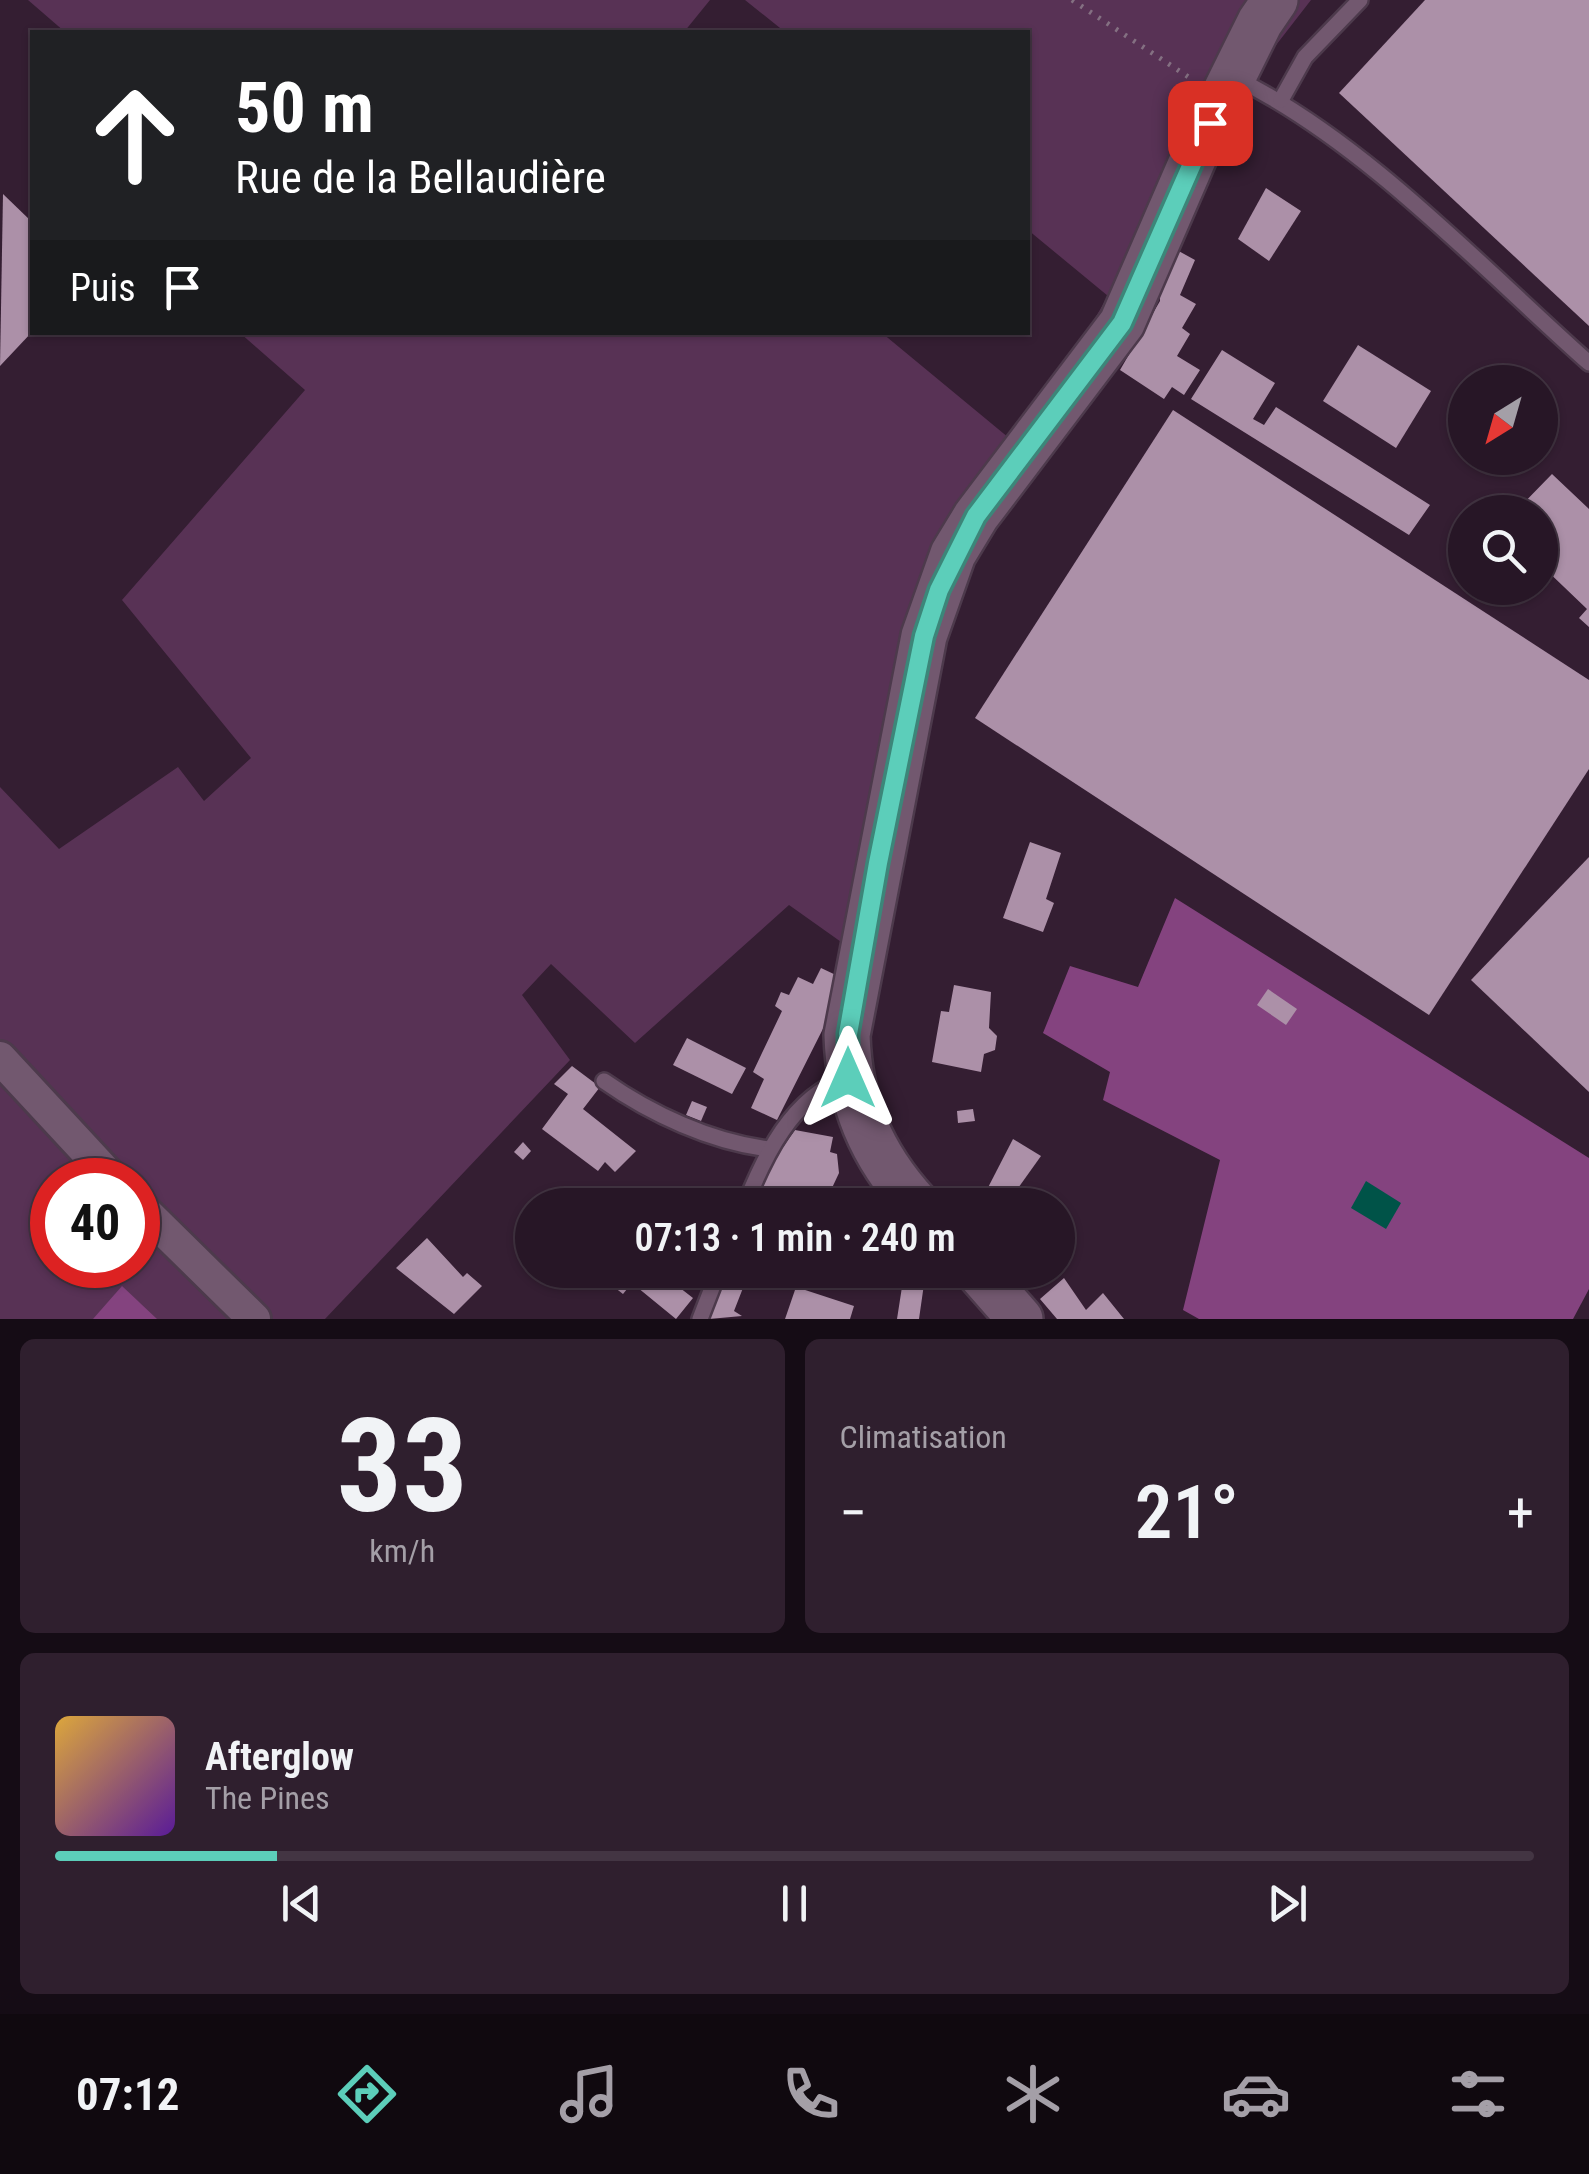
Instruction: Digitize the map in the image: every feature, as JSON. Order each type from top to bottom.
[{"type":"street","points":[[902,1188],[863,1128],[848,1078],[848,1034],[924,636],[953,554],[976,516],[1122,323],[1226,90],[1275,0]]},
{"type":"street","points":[[0,1058],[93,1158]]},
{"type":"street","points":[[160,1227],[254,1319]]},
{"type":"street","points":[[993,1288],[1020,1319]]},
{"type":"lane","points":[[1281,100],[1305,57],[1360,0]]},
{"type":"lane","points":[[1226,90],[1281,100],[1368,166],[1589,362]]},
{"type":"lane","points":[[752,1188],[769,1149],[811,1101],[831,1084],[848,1078]]},
{"type":"lane","points":[[604,1081],[642,1108],[747,1146],[769,1149]]},
{"type":"lane","points":[[700,1319],[712,1288]]},
{"type":"path","points":[[1072,0],[1226,90]]},
{"type":"shaded area","points":[[28,0],[710,0],[686,30],[63,30]]},
{"type":"shaded area","points":[[745,0],[1311,0],[1273,49],[1109,373],[1050,458],[975,551],[930,689],[875,966],[789,905],[635,1043],[551,964],[522,995],[570,1060],[325,1319],[0,1319],[0,787],[59,849],[178,767],[204,801],[251,758],[122,600],[305,390],[242,335],[884,335],[1009,438],[1084,337],[1108,296],[1030,232],[1030,30],[782,30]]},
{"type":"shaded area","points":[[1175,898],[1589,1158],[1589,1289],[1573,1319],[1199,1319],[1183,1310],[1220,1160],[1103,1100],[1110,1072],[1043,1033],[1070,966],[1138,987]]},
{"type":"shaded area","points":[[1366,1181],[1401,1203],[1386,1229],[1351,1208]]},
{"type":"shaded area","points":[[124,1288],[157,1319],[93,1319]]},
{"type":"building","points":[[1425,0],[1589,0],[1589,326],[1339,93]]},
{"type":"building","points":[[1266,188],[1301,211],[1269,261],[1238,239]]},
{"type":"building","points":[[3,194],[30,220],[30,334],[0,366]]},
{"type":"building","points":[[1175,249],[1195,260],[1180,295],[1196,304],[1182,328],[1190,334],[1177,356],[1200,370],[1184,395],[1172,387],[1164,399],[1120,370],[1160,301],[1160,283]]},
{"type":"building","points":[[1358,345],[1431,391],[1396,448],[1323,401]]},
{"type":"building","points":[[1222,350],[1275,383],[1253,419],[1264,425],[1276,407],[1430,505],[1409,535],[1191,399]]},
{"type":"building","points":[[1173,410],[1448,588],[1448,605],[1473,605],[1589,680],[1589,769],[1429,1015],[975,718]]},
{"type":"building","points":[[1553,475],[1589,509],[1589,627],[1579,618],[1587,609],[1558,581],[1558,495],[1532,495]]},
{"type":"building","points":[[1030,842],[1061,853],[1046,899],[1054,903],[1043,932],[1003,918]]},
{"type":"building","points":[[1589,857],[1589,1092],[1471,980]]},
{"type":"building","points":[[821,968],[838,976],[830,993],[839,997],[777,1120],[751,1108],[764,1079],[753,1072],[782,1011],[775,1006],[781,992],[789,995],[798,977],[813,984]]},
{"type":"building","points":[[954,985],[991,992],[989,1028],[997,1036],[995,1050],[984,1054],[981,1072],[932,1062],[941,1011],[949,1012]]},
{"type":"building","points":[[1268,989],[1297,1009],[1286,1025],[1257,1005]]},
{"type":"building","points":[[687,1038],[746,1068],[732,1094],[673,1065]]},
{"type":"building","points":[[572,1066],[600,1087],[583,1109],[636,1151],[615,1172],[605,1162],[598,1171],[542,1129],[568,1094],[554,1084]]},
{"type":"building","points":[[692,1101],[707,1107],[701,1121],[686,1115]]},
{"type":"building","points":[[973,1109],[975,1121],[958,1123],[957,1111]]},
{"type":"building","points":[[795,1130],[833,1137],[830,1152],[837,1154],[839,1173],[832,1188],[761,1188],[771,1164]]},
{"type":"building","points":[[1013,1139],[1041,1156],[1018,1188],[988,1188]]},
{"type":"building","points":[[523,1142],[531,1151],[523,1160],[514,1152]]},
{"type":"building","points":[[427,1238],[463,1277],[467,1273],[482,1286],[454,1314],[396,1268]]},
{"type":"building","points":[[638,1288],[680,1288],[693,1298],[676,1319]]},
{"type":"building","points":[[721,1288],[743,1288],[734,1311],[742,1316],[709,1319]]},
{"type":"building","points":[[796,1288],[854,1306],[850,1319],[785,1319]]},
{"type":"building","points":[[902,1288],[923,1288],[919,1319],[897,1319]]},
{"type":"building","points":[[1053,1288],[1071,1288],[1086,1310],[1103,1293],[1124,1319],[1057,1319],[1040,1299]]},
{"type":"route","points":[[848,1078],[848,1034],[878,863],[924,636],[939,590],[953,554],[976,516],[1122,323],[1210,123]]}]
